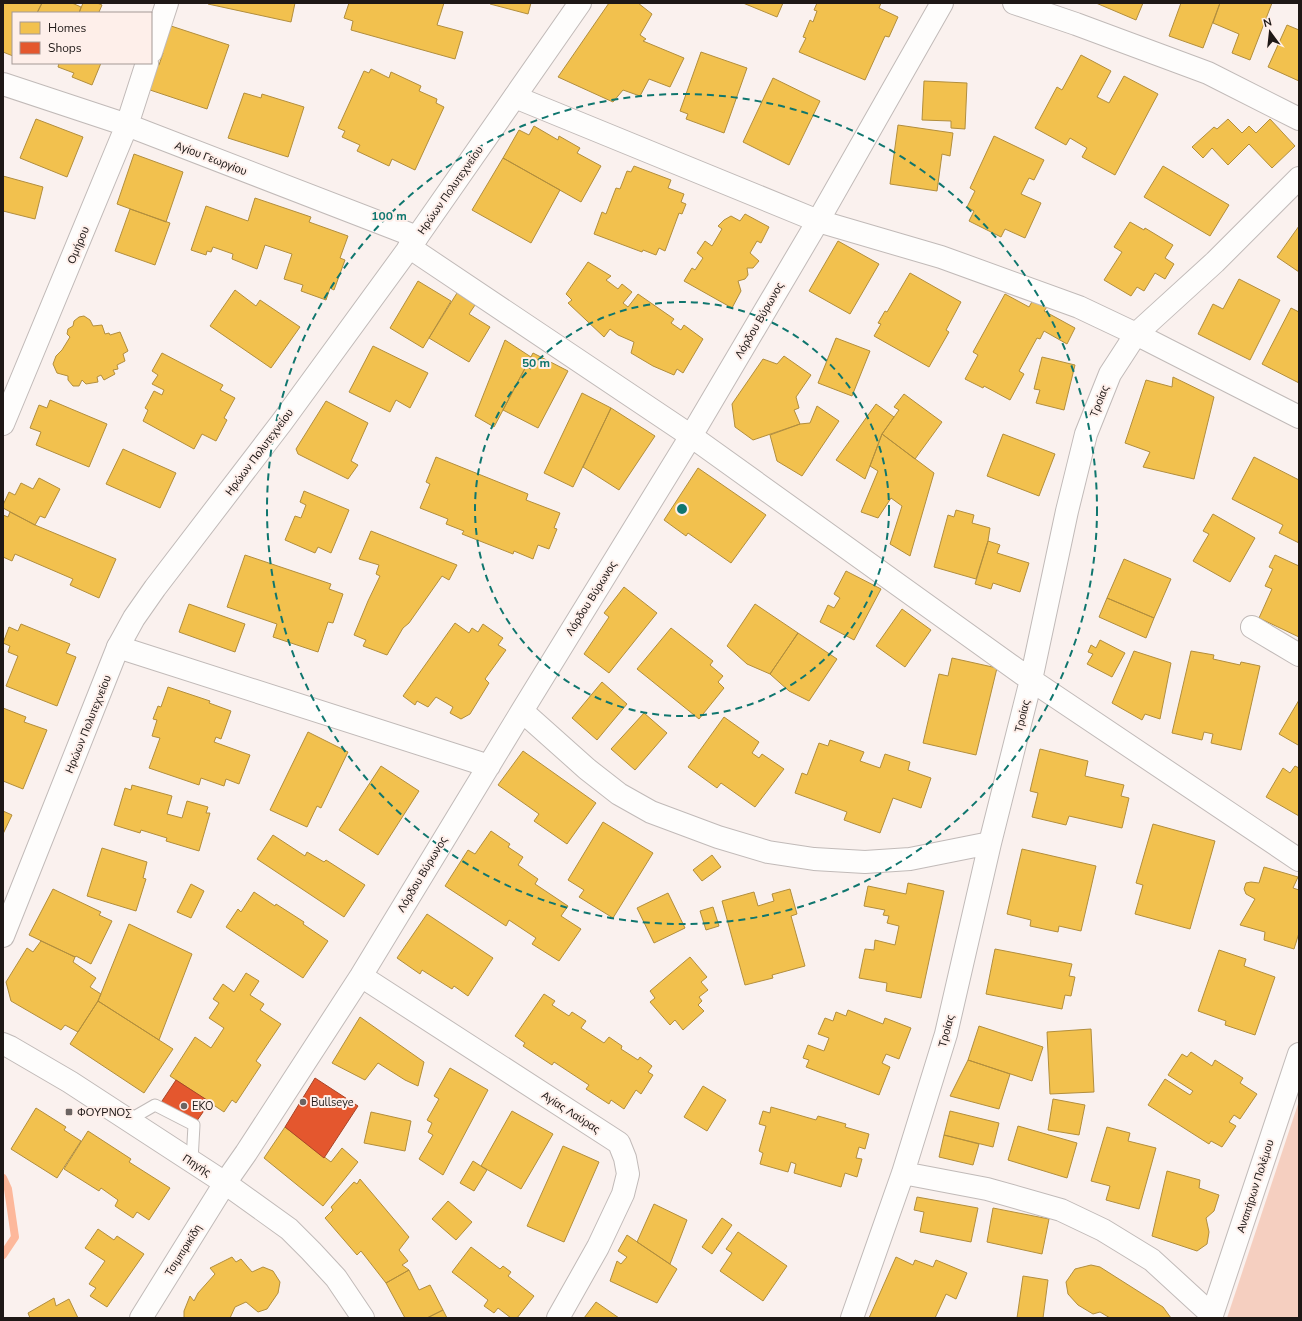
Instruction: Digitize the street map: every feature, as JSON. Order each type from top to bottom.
[{"type":"street","points":[[152,49],[167,3]]},
{"type":"street","name":"Ηρώων Πολυτεχνείου","points":[[3,936],[118,647],[134,618],[155,588],[282,422],[413,242],[580,3]]},
{"type":"street","name":"Λόρδου Βύρωνος","points":[[225,1183],[361,976],[691,436],[818,221],[942,3]]},
{"type":"street","points":[[1014,3],[1076,24],[1208,73],[1299,119]]},
{"type":"street","name":"Ομήρου","points":[[3,424],[127,125],[147,64]]},
{"type":"street","name":"Αγίου Γεωργίου","points":[[3,84],[127,125],[413,242],[691,436],[1031,680],[1299,860]]},
{"type":"street","points":[[515,97],[818,221],[941,257],[1079,307],[1299,416]]},
{"type":"street","name":"Τροίας","points":[[852,1318],[903,1173],[946,1034],[990,843],[1031,680],[1067,511],[1086,434],[1110,374],[1136,334],[1215,262],[1299,178]]},
{"type":"street","points":[[1252,627],[1299,655]]},
{"type":"street","points":[[118,647],[488,766]]},
{"type":"street","points":[[522,711],[587,769],[619,794],[651,812],[718,837],[768,852],[814,859],[865,862],[910,859],[990,843]]},
{"type":"street","name":"Αγίας Λαύρας","points":[[361,976],[619,1143],[625,1158],[628,1174],[623,1194],[598,1247],[558,1318]]},
{"type":"street","name":"Πηγής","points":[[3,1044],[70,1082],[129,1120],[225,1183],[289,1229],[336,1278],[363,1318]]},
{"type":"street","name":"Αναπήρων Πολέμου","points":[[1212,1317],[1299,1054]]},
{"type":"street","points":[[903,1173],[987,1189],[1061,1210],[1103,1230],[1152,1260],[1212,1317]]},
{"type":"street","name":"Τσιμπιρικίδη","points":[[141,1318],[225,1183]]},
{"type":"lane","points":[[129,1120],[155,1105],[194,1125],[192,1161]]},
{"type":"shaded area","points":[[1299,1101],[1299,1318],[1227,1318]]},
{"type":"building: Homes","points":[[3,3],[42,3],[38,12],[12,12],[12,56],[3,52]]},
{"type":"building: Homes","points":[[42,3],[72,3],[81,7],[79,12],[38,12]]},
{"type":"building: Homes","points":[[83,3],[97,3],[102,5],[99,12],[79,12]]},
{"type":"building: Homes","points":[[295,3],[291,22],[208,4]]},
{"type":"building: Homes","points":[[349,3],[444,3],[437,25],[463,32],[455,59],[351,30],[353,21],[344,18]]},
{"type":"building: Homes","points":[[531,3],[528,14],[490,4]]},
{"type":"building: Homes","points":[[609,3],[638,3],[652,14],[640,35],[646,39],[643,41],[684,58],[670,87],[649,79],[640,96],[623,90],[613,102],[558,77]]},
{"type":"building: Homes","points":[[743,3],[783,3],[777,17]]},
{"type":"building: Homes","points":[[817,3],[881,3],[879,8],[898,17],[889,37],[885,36],[865,80],[799,52],[806,38],[803,37],[810,20],[813,22],[817,11],[814,10]]},
{"type":"building: Homes","points":[[1096,3],[1143,3],[1136,20]]},
{"type":"building: Homes","points":[[1181,3],[1220,3],[1203,48],[1169,36]]},
{"type":"building: Homes","points":[[1220,3],[1272,3],[1250,60],[1232,53],[1239,34],[1213,23]]},
{"type":"building: Homes","points":[[168,25],[229,45],[207,109],[147,89],[155,64],[159,65],[163,53],[160,52]]},
{"type":"building: Homes","points":[[1287,25],[1299,30],[1299,81],[1268,67]]},
{"type":"building: Homes","points":[[701,52],[747,68],[724,133],[686,119],[688,114],[680,111]]},
{"type":"building: Homes","points":[[1081,55],[1111,71],[1097,97],[1109,103],[1124,76],[1158,94],[1115,175],[1082,157],[1087,148],[1070,138],[1066,145],[1035,128],[1057,87],[1062,90]]},
{"type":"building: Homes","points":[[59,64],[101,64],[92,85],[72,77],[74,73],[58,67]]},
{"type":"building: Homes","points":[[371,69],[389,78],[391,72],[421,86],[419,91],[437,99],[436,103],[444,107],[415,170],[392,159],[389,166],[357,151],[360,145],[342,137],[345,131],[338,128],[364,71],[369,73]]},
{"type":"building: Homes","points":[[773,78],[820,101],[789,165],[743,142]]},
{"type":"building: Homes","points":[[924,81],[967,83],[965,129],[951,128],[951,121],[922,120]]},
{"type":"building: Homes","points":[[244,93],[261,98],[262,94],[304,107],[288,157],[228,138]]},
{"type":"building: Homes","points":[[36,119],[83,137],[67,177],[20,158]]},
{"type":"building: Homes","points":[[1228,119],[1242,133],[1249,126],[1256,133],[1270,119],[1295,146],[1272,168],[1249,144],[1228,165],[1212,148],[1203,158],[1192,147],[1214,127],[1217,129]]},
{"type":"building: Homes","points":[[898,125],[953,133],[950,156],[942,154],[937,191],[890,184]]},
{"type":"building: Homes","points":[[534,126],[558,140],[559,136],[580,148],[577,153],[601,166],[581,202],[503,158],[519,130],[529,135]]},
{"type":"building: Homes","points":[[994,136],[1044,160],[1034,180],[1029,178],[1021,194],[1041,203],[1025,238],[1005,229],[1001,237],[969,221],[974,211],[967,207],[975,191],[970,188]]},
{"type":"building: Homes","points":[[134,154],[183,172],[166,222],[117,204]]},
{"type":"building: Homes","points":[[503,158],[560,190],[531,243],[472,210]]},
{"type":"building: Homes","points":[[634,166],[671,180],[668,188],[684,194],[681,202],[686,204],[682,214],[679,213],[665,251],[659,248],[656,255],[643,250],[642,252],[594,234],[602,212],[606,214],[616,188],[620,189],[627,171],[631,172]]},
{"type":"building: Homes","points":[[1163,166],[1229,205],[1210,236],[1144,197]]},
{"type":"building: Homes","points":[[3,176],[43,187],[35,219],[3,211]]},
{"type":"building: Homes","points":[[255,198],[311,217],[309,222],[348,236],[340,258],[345,260],[334,290],[330,288],[326,300],[301,291],[303,285],[284,279],[292,254],[265,245],[257,269],[232,259],[233,254],[213,247],[211,252],[207,251],[206,255],[191,250],[206,206],[248,221]]},
{"type":"building: Homes","points":[[130,209],[170,223],[155,265],[115,251]]},
{"type":"building: Homes","points":[[745,214],[769,227],[761,243],[757,241],[750,253],[759,261],[753,268],[747,268],[748,275],[745,279],[738,281],[741,291],[732,308],[684,281],[692,268],[695,270],[703,258],[697,253],[705,241],[712,246],[722,229],[718,226],[731,216],[740,221]]},
{"type":"building: Homes","points":[[1130,222],[1144,230],[1145,228],[1173,245],[1165,258],[1174,264],[1165,279],[1155,273],[1144,291],[1137,287],[1131,296],[1104,280],[1122,252],[1114,247]]},
{"type":"building: Homes","points":[[1299,226],[1299,272],[1277,257]]},
{"type":"building: Homes","points":[[838,241],[879,264],[850,314],[809,291]]},
{"type":"building: Homes","points":[[588,262],[611,276],[606,280],[618,289],[622,284],[632,292],[623,303],[628,307],[638,294],[674,319],[671,323],[681,330],[684,325],[703,339],[683,373],[677,369],[674,375],[653,366],[631,353],[634,342],[618,335],[610,329],[604,337],[568,303],[572,300],[566,294]]},
{"type":"building: Homes","points":[[910,273],[961,302],[946,330],[949,332],[929,367],[874,336],[881,324],[878,323],[885,311],[887,312]]},
{"type":"building: Homes","points":[[1239,279],[1280,300],[1250,360],[1198,334],[1213,304],[1223,309]]},
{"type":"building: Homes","points":[[418,281],[451,301],[423,348],[390,328]]},
{"type":"building: Homes","points":[[235,290],[256,306],[260,300],[300,327],[271,368],[210,326]]},
{"type":"building: Homes","points":[[457,293],[475,305],[469,314],[490,327],[469,362],[429,338]]},
{"type":"building: Homes","points":[[1005,294],[1029,307],[1033,300],[1047,307],[1044,311],[1075,328],[1067,344],[1044,331],[1040,339],[1037,338],[1019,371],[1024,374],[1010,400],[984,386],[983,388],[965,379],[978,355],[973,352]]},
{"type":"building: Homes","points":[[1291,308],[1299,312],[1299,383],[1262,364]]},
{"type":"building: Homes","points":[[84,316],[90,320],[93,326],[102,325],[105,334],[109,333],[110,335],[120,332],[128,351],[123,354],[125,361],[117,365],[118,369],[113,370],[115,374],[104,380],[101,375],[97,377],[98,382],[86,384],[82,380],[79,386],[73,386],[68,380],[68,376],[57,373],[53,364],[56,356],[62,350],[70,337],[67,334],[68,329],[73,326],[74,321],[79,317]]},
{"type":"building: Homes","points":[[836,338],[870,351],[852,396],[818,383]]},
{"type":"building: Homes","points":[[505,340],[531,357],[494,427],[475,416]]},
{"type":"building: Homes","points":[[373,346],[428,373],[410,408],[396,400],[390,412],[349,392]]},
{"type":"building: Homes","points":[[162,353],[223,385],[220,390],[235,398],[224,418],[227,420],[216,441],[202,434],[194,449],[143,421],[148,410],[145,408],[154,391],[162,395],[164,390],[152,384],[158,375],[152,371]]},
{"type":"building: Homes","points":[[533,353],[568,371],[538,428],[503,410]]},
{"type":"building: Homes","points":[[784,356],[811,375],[796,397],[799,408],[794,410],[800,424],[753,440],[735,427],[732,404],[763,359],[777,364]]},
{"type":"building: Homes","points":[[1042,357],[1075,365],[1064,410],[1036,403],[1040,390],[1034,389]]},
{"type":"building: Homes","points":[[1173,377],[1214,397],[1194,479],[1143,467],[1150,452],[1125,443],[1146,380],[1172,387]]},
{"type":"building: Homes","points":[[582,393],[611,408],[573,487],[544,473]]},
{"type":"building: Homes","points":[[904,394],[942,422],[915,459],[882,434],[899,410],[894,407]]},
{"type":"building: Homes","points":[[50,400],[107,424],[89,467],[36,445],[41,432],[30,428],[39,405],[47,408]]},
{"type":"building: Homes","points":[[326,401],[368,423],[351,461],[358,465],[348,479],[298,454],[296,449]]},
{"type":"building: Homes","points":[[876,404],[894,417],[882,434],[865,479],[836,460]]},
{"type":"building: Homes","points":[[817,406],[839,421],[802,476],[777,461],[770,435],[800,424],[810,423]]},
{"type":"building: Homes","points":[[611,408],[655,436],[619,490],[583,467]]},
{"type":"building: Homes","points":[[882,434],[934,473],[910,556],[890,544],[902,506],[891,498],[878,518],[861,512],[878,471],[870,466]]},
{"type":"building: Homes","points":[[1003,434],[1055,454],[1039,496],[987,476]]},
{"type":"building: Homes","points":[[123,449],[176,473],[160,508],[106,484]]},
{"type":"building: Homes","points":[[436,457],[528,494],[526,500],[560,513],[554,528],[557,529],[549,549],[538,545],[533,559],[514,551],[513,554],[462,534],[464,531],[446,524],[448,519],[420,508],[430,484],[426,482]]},
{"type":"building: Homes","points":[[1254,457],[1299,480],[1299,543],[1279,533],[1283,525],[1232,499]]},
{"type":"building: Homes","points":[[698,468],[766,515],[731,563],[688,533],[686,536],[664,520]]},
{"type":"building: Homes","points":[[39,478],[60,489],[45,518],[40,516],[35,525],[3,508],[3,505],[9,492],[15,495],[21,483],[33,489]]},
{"type":"building: Homes","points":[[304,491],[349,510],[331,553],[318,547],[315,553],[285,540],[295,516],[301,518],[306,505],[300,502]]},
{"type":"building: Homes","points":[[956,510],[974,515],[972,523],[990,528],[988,541],[976,579],[934,567],[948,515],[954,517]]},
{"type":"building: Homes","points":[[10,512],[35,525],[116,559],[99,598],[70,585],[73,579],[15,554],[12,561],[3,557],[3,515],[8,517]]},
{"type":"building: Homes","points":[[1213,514],[1255,538],[1230,582],[1193,561],[1209,534],[1203,531]]},
{"type":"building: Homes","points":[[371,531],[457,565],[449,580],[442,576],[409,623],[403,628],[387,655],[363,646],[366,640],[354,635],[380,576],[376,574],[379,565],[359,559]]},
{"type":"building: Homes","points":[[988,541],[1000,545],[997,553],[1029,563],[1020,592],[993,583],[991,589],[975,584]]},
{"type":"building: Homes","points":[[245,555],[331,584],[329,589],[343,594],[333,623],[328,622],[318,652],[273,637],[277,624],[227,607]]},
{"type":"building: Homes","points":[[1275,555],[1299,566],[1299,637],[1259,618],[1272,589],[1265,586],[1273,569],[1269,567]]},
{"type":"building: Homes","points":[[1124,559],[1171,579],[1154,618],[1107,598]]},
{"type":"building: Homes","points":[[846,571],[881,589],[854,640],[820,622],[828,605],[834,608],[840,598],[834,594]]},
{"type":"building: Homes","points":[[624,587],[657,613],[609,673],[584,654],[609,617],[604,613]]},
{"type":"building: Homes","points":[[1107,598],[1154,618],[1146,638],[1099,617]]},
{"type":"building: Homes","points":[[189,604],[245,624],[235,652],[179,632]]},
{"type":"building: Homes","points":[[755,604],[798,633],[770,674],[747,664],[727,646]]},
{"type":"building: Homes","points":[[902,609],[931,630],[905,667],[876,646]]},
{"type":"building: Homes","points":[[455,623],[469,633],[472,628],[478,632],[483,624],[503,638],[498,645],[506,650],[485,679],[489,683],[470,714],[461,719],[450,713],[453,707],[436,697],[428,707],[417,701],[415,705],[403,696]]},
{"type":"building: Homes","points":[[21,624],[70,644],[66,653],[76,657],[57,706],[6,686],[18,656],[8,652],[10,646],[3,643],[9,627],[18,631]]},
{"type":"building: Homes","points":[[671,628],[713,661],[710,665],[723,676],[718,682],[724,688],[699,719],[637,669]]},
{"type":"building: Homes","points":[[798,633],[837,659],[809,701],[789,691],[770,674]]},
{"type":"building: Homes","points":[[1100,640],[1125,653],[1112,677],[1087,664],[1093,654],[1088,652],[1091,645],[1096,648]]},
{"type":"building: Homes","points":[[1134,651],[1171,663],[1160,719],[1145,714],[1142,720],[1112,703]]},
{"type":"building: Homes","points":[[1191,651],[1214,655],[1213,659],[1240,665],[1241,662],[1260,666],[1241,750],[1211,743],[1213,734],[1204,732],[1202,740],[1172,733]]},
{"type":"building: Homes","points":[[952,658],[997,668],[976,755],[923,743],[939,674],[948,676]]},
{"type":"building: Homes","points":[[602,682],[627,704],[597,740],[572,718]]},
{"type":"building: Homes","points":[[168,687],[210,701],[209,703],[231,711],[221,739],[216,737],[214,742],[250,755],[239,784],[226,779],[224,786],[201,778],[199,785],[149,768],[160,738],[152,736],[157,720],[153,719],[158,706],[161,707]]},
{"type":"building: Homes","points":[[1299,700],[1299,744],[1298,745],[1279,734]]},
{"type":"building: Homes","points":[[3,708],[26,717],[24,722],[47,730],[23,789],[3,781]]},
{"type":"building: Homes","points":[[644,713],[667,733],[635,770],[611,749]]},
{"type":"building: Homes","points":[[724,717],[759,742],[752,753],[759,758],[762,754],[784,769],[755,807],[721,783],[717,788],[688,767]]},
{"type":"building: Homes","points":[[308,732],[348,752],[321,808],[317,806],[307,827],[270,810]]},
{"type":"building: Homes","points":[[830,740],[864,752],[860,761],[880,768],[885,754],[910,762],[908,770],[931,778],[921,808],[893,798],[880,833],[844,820],[847,812],[795,793],[802,773],[807,775],[819,743],[828,746]]},
{"type":"building: Homes","points":[[1040,749],[1088,761],[1085,776],[1124,785],[1121,796],[1129,798],[1122,828],[1069,816],[1066,825],[1032,817],[1038,793],[1030,791]]},
{"type":"building: Homes","points":[[523,751],[596,803],[567,844],[534,821],[539,814],[498,785]]},
{"type":"building: Homes","points":[[381,766],[419,791],[378,855],[339,830]]},
{"type":"building: Homes","points":[[1295,766],[1299,768],[1299,816],[1266,797],[1283,768],[1290,773]]},
{"type":"building: Homes","points":[[132,785],[172,796],[167,814],[182,818],[187,801],[208,807],[206,813],[210,813],[199,851],[166,841],[167,838],[141,830],[140,833],[114,825],[125,788],[131,790]]},
{"type":"building: Homes","points":[[3,811],[12,815],[3,834]]},
{"type":"building: Homes","points":[[603,822],[653,853],[613,918],[579,897],[584,890],[568,880]]},
{"type":"building: Homes","points":[[1153,824],[1215,841],[1190,929],[1135,914],[1143,885],[1136,883]]},
{"type":"building: Homes","points":[[491,831],[510,844],[508,847],[523,857],[518,865],[538,879],[535,884],[568,906],[561,916],[581,929],[559,961],[532,944],[536,938],[509,920],[506,926],[445,886],[468,850],[475,854]]},
{"type":"building: Homes","points":[[273,835],[305,856],[307,852],[324,862],[326,860],[365,885],[344,917],[257,859]]},
{"type":"building: Homes","points":[[102,848],[147,862],[143,878],[146,879],[136,911],[87,896]]},
{"type":"building: Homes","points":[[1022,849],[1096,866],[1081,931],[1059,926],[1058,932],[1030,926],[1031,920],[1007,914]]},
{"type":"building: Homes","points":[[712,855],[721,867],[702,881],[693,870]]},
{"type":"building: Homes","points":[[1264,867],[1298,877],[1293,888],[1299,890],[1299,933],[1294,949],[1264,940],[1265,932],[1240,925],[1255,899],[1246,894],[1244,889],[1246,883],[1259,883]]},
{"type":"building: Homes","points":[[908,883],[944,891],[921,998],[886,991],[887,983],[859,978],[865,949],[874,950],[875,940],[895,945],[899,926],[887,923],[889,916],[883,915],[885,910],[864,906],[868,886],[906,894]]},
{"type":"building: Homes","points":[[191,884],[204,891],[191,918],[177,912]]},
{"type":"building: Homes","points":[[53,889],[101,912],[99,915],[112,921],[91,964],[29,935]]},
{"type":"building: Homes","points":[[790,889],[797,914],[791,916],[805,966],[772,975],[773,978],[745,985],[722,901],[754,892],[758,906],[774,901],[772,894]]},
{"type":"building: Homes","points":[[254,892],[275,906],[276,904],[304,922],[303,924],[328,941],[303,978],[226,927],[238,909],[241,912]]},
{"type":"building: Homes","points":[[668,893],[685,928],[654,943],[637,908]]},
{"type":"building: Homes","points":[[713,907],[719,926],[706,930],[700,911]]},
{"type":"building: Homes","points":[[427,914],[493,958],[468,996],[454,986],[452,989],[422,970],[420,974],[397,958]]},
{"type":"building: Homes","points":[[129,924],[192,954],[159,1040],[98,1001]]},
{"type":"building: Homes","points":[[41,941],[75,957],[73,962],[96,978],[90,987],[101,994],[78,1032],[65,1025],[61,1030],[11,1001],[6,982],[27,948],[33,952]]},
{"type":"building: Homes","points":[[995,949],[1072,964],[1069,976],[1075,977],[1071,996],[1065,995],[1062,1009],[986,994]]},
{"type":"building: Homes","points":[[1219,950],[1246,959],[1244,966],[1275,977],[1255,1035],[1225,1025],[1226,1021],[1198,1011]]},
{"type":"building: Homes","points":[[690,957],[707,977],[701,982],[708,990],[699,997],[702,1001],[698,1005],[704,1011],[683,1030],[675,1020],[670,1025],[650,1002],[655,998],[650,991]]},
{"type":"building: Homes","points":[[246,973],[259,981],[250,995],[264,1004],[260,1010],[281,1024],[256,1061],[261,1065],[236,1103],[232,1100],[224,1112],[170,1076],[195,1037],[211,1048],[224,1028],[209,1018],[219,1003],[213,999],[223,984],[234,992]]},
{"type":"building: Homes","points":[[544,994],[555,1001],[552,1005],[569,1016],[572,1012],[586,1021],[581,1028],[604,1043],[609,1037],[622,1046],[621,1049],[638,1060],[640,1057],[652,1066],[648,1072],[653,1075],[641,1094],[636,1090],[624,1109],[611,1100],[609,1104],[586,1089],[589,1085],[554,1062],[552,1065],[523,1046],[525,1043],[515,1036]]},
{"type":"building: Homes","points":[[98,1001],[173,1049],[144,1093],[70,1044]]},
{"type":"building: Homes","points":[[848,1010],[883,1024],[885,1018],[911,1028],[899,1059],[886,1054],[882,1063],[890,1067],[879,1095],[806,1067],[809,1060],[803,1058],[808,1045],[824,1051],[829,1038],[818,1034],[825,1018],[833,1021],[836,1012],[846,1016]]},
{"type":"building: Homes","points":[[360,1017],[424,1062],[418,1086],[405,1080],[378,1063],[365,1080],[332,1063]]},
{"type":"building: Homes","points":[[979,1026],[1043,1047],[1032,1081],[968,1060]]},
{"type":"building: Homes","points":[[1091,1029],[1094,1092],[1050,1094],[1047,1032]]},
{"type":"building: Homes","points":[[1191,1052],[1212,1066],[1215,1060],[1243,1078],[1240,1083],[1257,1094],[1240,1119],[1234,1115],[1229,1122],[1236,1126],[1222,1147],[1211,1141],[1209,1144],[1148,1105],[1165,1079],[1190,1095],[1193,1091],[1168,1075],[1182,1054],[1187,1057]]},
{"type":"building: Homes","points":[[968,1060],[1010,1074],[999,1109],[950,1096]]},
{"type":"building: Homes","points":[[450,1068],[488,1090],[443,1175],[419,1159],[433,1135],[428,1132],[432,1123],[427,1120],[439,1099],[434,1096]]},
{"type":"building: Homes","points":[[703,1086],[726,1100],[707,1131],[684,1117]]},
{"type":"building: Homes","points":[[1053,1099],[1085,1105],[1079,1135],[1048,1130]]},
{"type":"building: Homes","points":[[771,1107],[816,1120],[818,1116],[846,1124],[845,1127],[869,1134],[865,1149],[859,1147],[856,1158],[862,1159],[857,1177],[845,1173],[841,1187],[794,1173],[796,1164],[791,1162],[788,1172],[760,1164],[763,1153],[759,1151],[766,1126],[759,1124],[763,1111],[770,1113]]},
{"type":"building: Homes","points":[[36,1108],[66,1127],[64,1130],[81,1141],[57,1178],[11,1149]]},
{"type":"building: Homes","points":[[512,1111],[553,1134],[521,1189],[481,1166]]},
{"type":"building: Homes","points":[[950,1111],[999,1123],[993,1147],[944,1135]]},
{"type":"building: Homes","points":[[371,1112],[411,1121],[405,1151],[364,1143]]},
{"type":"building: Homes","points":[[1018,1126],[1077,1143],[1067,1178],[1008,1160]]},
{"type":"building: Homes","points":[[285,1127],[331,1162],[342,1148],[358,1162],[323,1206],[264,1158]]},
{"type":"building: Homes","points":[[1107,1127],[1130,1133],[1128,1141],[1156,1148],[1139,1209],[1106,1200],[1110,1186],[1091,1181]]},
{"type":"building: Homes","points":[[88,1131],[131,1159],[129,1162],[170,1188],[149,1220],[137,1212],[133,1218],[115,1206],[118,1200],[101,1188],[99,1191],[64,1169]]},
{"type":"building: Homes","points":[[944,1135],[979,1144],[973,1165],[939,1157]]},
{"type":"building: Homes","points":[[563,1146],[599,1162],[564,1242],[527,1226]]},
{"type":"building: Homes","points":[[473,1161],[487,1170],[474,1191],[460,1183]]},
{"type":"building: Homes","points":[[1167,1171],[1200,1180],[1199,1188],[1219,1195],[1214,1211],[1206,1218],[1209,1232],[1207,1244],[1197,1251],[1152,1236]]},
{"type":"building: Homes","points":[[360,1179],[409,1237],[399,1250],[408,1261],[402,1265],[409,1270],[386,1283],[361,1251],[357,1255],[325,1218],[333,1210],[331,1207],[354,1182],[357,1184]]},
{"type":"building: Homes","points":[[917,1197],[978,1208],[971,1242],[920,1232],[924,1212],[914,1210]]},
{"type":"building: Homes","points":[[448,1201],[472,1222],[456,1240],[432,1219]]},
{"type":"building: Homes","points":[[654,1204],[687,1220],[670,1264],[637,1242]]},
{"type":"building: Homes","points":[[993,1208],[1049,1219],[1042,1254],[987,1242]]},
{"type":"building: Homes","points":[[722,1218],[732,1225],[712,1254],[702,1247]]},
{"type":"building: Homes","points":[[98,1229],[114,1240],[117,1236],[144,1254],[107,1307],[90,1296],[96,1288],[89,1284],[105,1261],[85,1248]]},
{"type":"building: Homes","points":[[738,1232],[787,1266],[763,1301],[720,1271],[732,1253],[726,1249]]},
{"type":"building: Homes","points":[[627,1235],[677,1269],[657,1303],[610,1281],[617,1261],[621,1264],[627,1257],[618,1251]]},
{"type":"building: Homes","points":[[471,1247],[500,1269],[503,1266],[511,1272],[508,1276],[534,1296],[517,1318],[511,1318],[498,1308],[494,1313],[484,1306],[488,1300],[452,1272]]},
{"type":"building: Homes","points":[[232,1257],[236,1262],[241,1259],[252,1272],[263,1267],[273,1271],[280,1282],[278,1293],[267,1309],[258,1312],[246,1302],[235,1307],[230,1318],[184,1318],[184,1311],[190,1296],[194,1301],[198,1293],[215,1274],[210,1268]]},
{"type":"building: Homes","points":[[896,1257],[913,1265],[915,1260],[933,1267],[936,1260],[967,1273],[956,1299],[946,1294],[935,1318],[869,1318]]},
{"type":"building: Homes","points":[[1091,1265],[1100,1267],[1163,1307],[1171,1318],[1110,1318],[1100,1312],[1093,1314],[1078,1305],[1068,1294],[1066,1282],[1075,1269]]},
{"type":"building: Homes","points":[[409,1270],[419,1290],[430,1285],[443,1310],[427,1318],[405,1318],[386,1283]]},
{"type":"building: Homes","points":[[1023,1276],[1048,1280],[1043,1318],[1017,1318]]},
{"type":"building: Homes","points":[[54,1298],[56,1306],[69,1299],[78,1318],[30,1318],[28,1313]]},
{"type":"building: Homes","points":[[596,1302],[619,1318],[584,1318]]},
{"type":"building: Homes","points":[[443,1310],[447,1318],[427,1318]]},
{"type":"building: Shops","points":[[315,1078],[358,1106],[324,1158],[285,1127]]},
{"type":"building: Shops","points":[[176,1080],[210,1102],[194,1125],[160,1104]]},
{"type":"waterway","points":[[3,1178],[8,1189],[15,1237],[3,1255]]},
{"type":"place","name":"Bullseye","points":[[303,1102]]},
{"type":"place","name":"EKO","points":[[184,1106]]},
{"type":"place","name":"ΦΟΥΡΝΟΣ","points":[[69,1112]]}]
